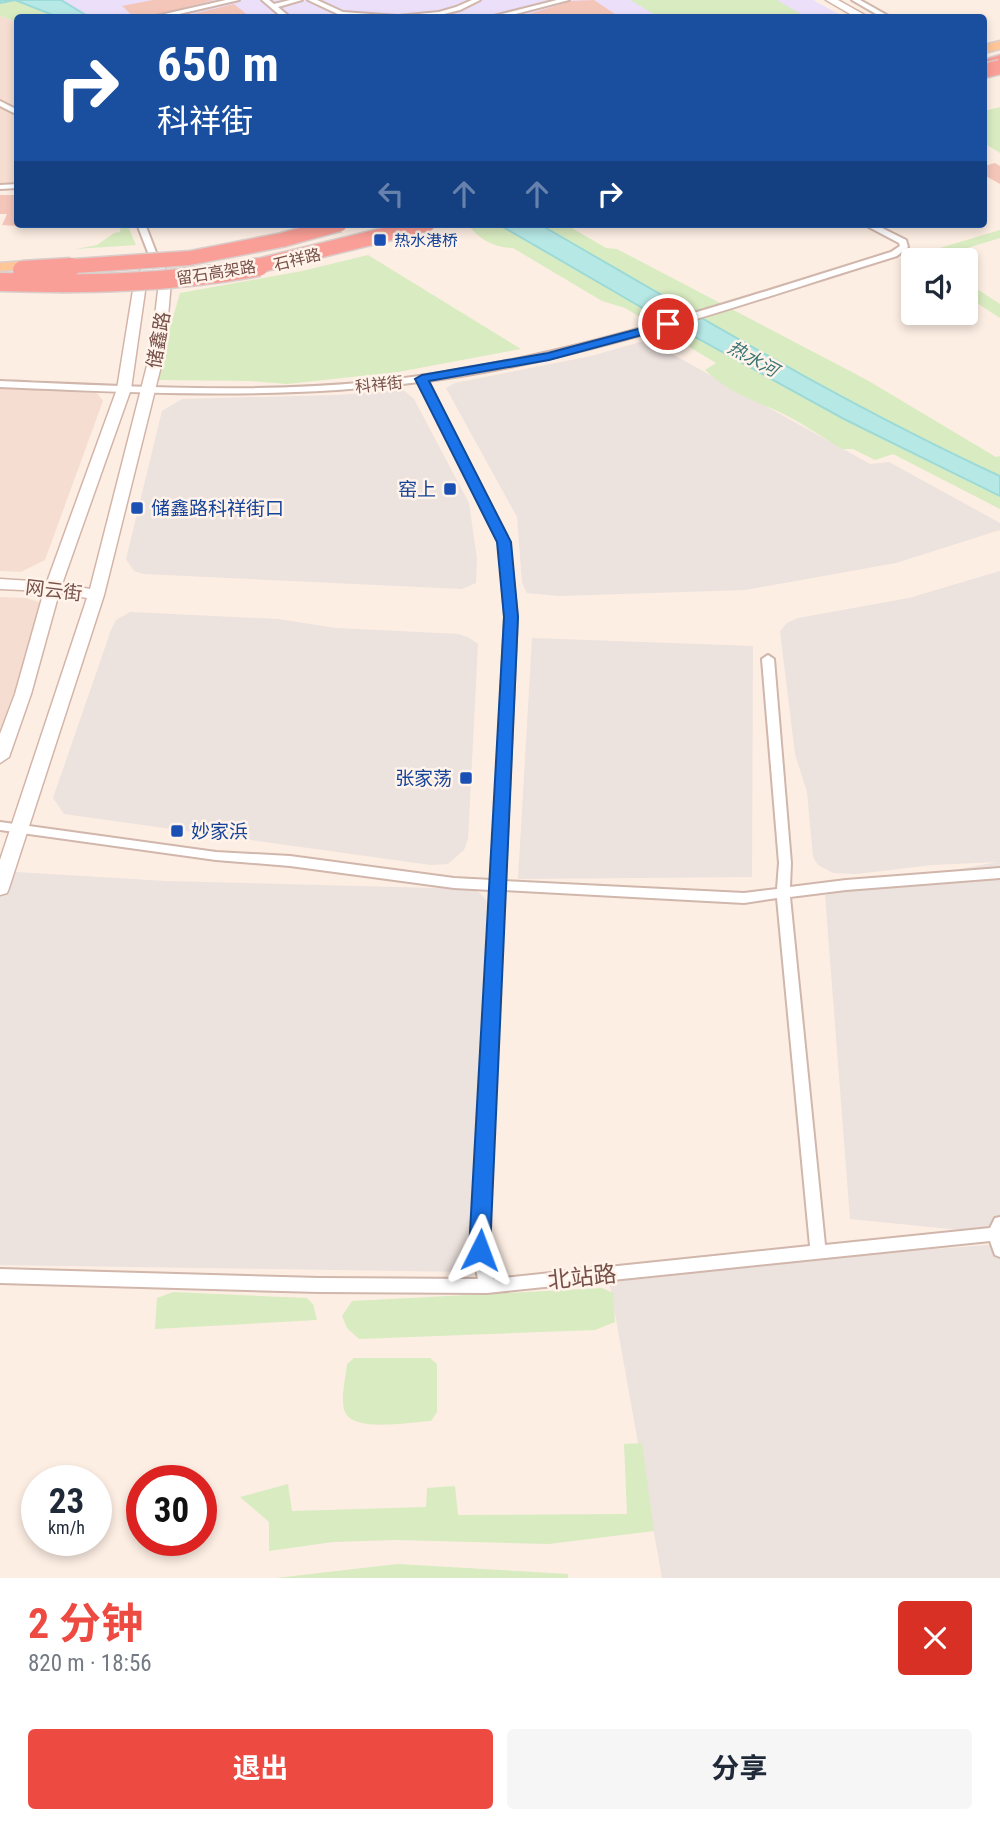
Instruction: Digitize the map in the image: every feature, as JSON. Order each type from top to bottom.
[{"type":"highway","name":"留石高架路","points":[[0,271],[190,258],[327,228]]},
{"type":"highway","name":"留石高架路","points":[[0,271],[62,275],[182,266],[296,244],[355,228]]},
{"type":"highway","name":"留石高架路","points":[[0,284],[185,272],[288,252],[381,228]]},
{"type":"highway","name":"留石高架路","points":[[0,284],[135,282],[242,269],[410,228]]},
{"type":"main road","name":"石祥路","points":[[0,271],[217,249],[322,228]]},
{"type":"main road","name":"石祥路","points":[[0,284],[106,288],[239,272],[301,259],[412,228]]},
{"type":"street","points":[[169,14],[236,0]]},
{"type":"street","points":[[265,0],[283,14]]},
{"type":"street","points":[[272,6],[299,0]]},
{"type":"street","points":[[311,0],[342,14]]},
{"type":"street","points":[[448,14],[463,11],[477,0]]},
{"type":"street","points":[[506,14],[566,0]]},
{"type":"street","points":[[825,0],[851,14]]},
{"type":"street","points":[[831,0],[857,14]]},
{"type":"street","points":[[855,0],[881,14]]},
{"type":"street","points":[[143,228],[153,255]]},
{"type":"street","name":"科祥街","points":[[0,384],[148,391],[305,390],[422,379],[549,356],[645,332],[894,254],[904,247],[903,242],[875,228]]},
{"type":"street","name":"储鑫路","points":[[0,888],[96,595],[158,350],[165,282],[153,255]]},
{"type":"street","name":"储鑫路","points":[[0,757],[23,694],[52,591],[124,388],[140,285],[153,255]]},
{"type":"street","points":[[422,379],[504,542],[511,617],[480,1250],[487,1286]]},
{"type":"street","name":"网云街","points":[[0,584],[96,595]]},
{"type":"street","name":"网云街","points":[[0,592],[52,591]]},
{"type":"street","points":[[768,659],[785,863],[783,893],[818,1253]]},
{"type":"street","points":[[0,826],[216,856],[290,861],[454,883],[744,898],[846,885],[1000,873]]},
{"type":"street","name":"北站路","points":[[0,1276],[319,1285],[487,1286],[998,1236]]},
{"type":"shaded area","points":[[49,0],[813,0],[839,14],[82,14]]},
{"type":"shaded area","points":[[0,16],[14,21],[14,183],[0,183]]},
{"type":"shaded area","points":[[647,340],[870,464],[889,462],[1000,523],[1000,530],[896,563],[745,590],[559,596],[527,593],[522,583],[517,517],[446,388],[455,383],[591,356]]},
{"type":"shaded area","points":[[0,388],[87,389],[98,394],[103,401],[45,560],[21,572],[0,571]]},
{"type":"shaded area","points":[[403,390],[414,399],[469,503],[477,559],[476,583],[462,589],[143,574],[134,571],[126,559],[162,411],[182,399],[337,395]]},
{"type":"shaded area","points":[[1000,571],[1000,1234],[850,1219],[825,895],[997,862],[932,865],[856,874],[833,873],[818,865],[813,857],[807,792],[795,754],[780,631],[787,623],[798,618],[909,598]]},
{"type":"shaded area","points":[[0,597],[26,598],[39,602],[44,609],[0,731]]},
{"type":"shaded area","points":[[130,612],[278,619],[336,628],[459,634],[478,644],[468,839],[464,850],[448,864],[431,865],[64,814],[53,798],[111,630],[116,620]]},
{"type":"shaded area","points":[[532,638],[753,646],[752,877],[518,879]]},
{"type":"shaded area","points":[[16,872],[166,881],[473,889],[480,893],[487,901],[470,1272],[0,1265],[0,880]]},
{"type":"shaded area","points":[[1000,1244],[1000,1578],[662,1578],[608,1274]]},
{"type":"green space","points":[[15,0],[50,14],[14,14],[14,21],[0,16],[0,3]]},
{"type":"green space","points":[[630,0],[777,0],[801,14],[654,14]]},
{"type":"green space","points":[[1000,107],[1000,153],[987,145],[987,110]]},
{"type":"green space","points":[[121,228],[129,228],[136,245],[76,249],[97,245],[120,232]]},
{"type":"green space","points":[[471,228],[505,228],[646,310],[844,419],[1000,496],[1000,509],[893,454],[875,460],[853,449],[842,449],[792,418],[721,383],[705,370],[716,363],[625,308],[602,301],[513,248],[488,242]]},
{"type":"green space","points":[[546,228],[572,228],[606,248],[617,249],[867,380],[996,457],[1000,456],[1000,476],[883,418],[710,323]]},
{"type":"green space","points":[[1000,230],[1000,238],[968,248],[939,248]]},
{"type":"green space","points":[[368,255],[521,349],[398,372],[287,384],[155,380],[180,293],[302,271]]},
{"type":"green space","points":[[978,290],[1000,304],[1000,318],[978,304]]},
{"type":"green space","points":[[602,1288],[613,1293],[615,1322],[595,1330],[359,1339],[347,1328],[342,1316],[352,1301]]},
{"type":"green space","points":[[173,1292],[307,1298],[313,1304],[317,1320],[155,1329],[157,1298]]},
{"type":"green space","points":[[354,1358],[430,1358],[437,1364],[437,1412],[431,1421],[372,1424],[352,1420],[344,1409],[343,1396],[347,1364]]},
{"type":"green space","points":[[642,1443],[654,1531],[549,1544],[396,1540],[333,1542],[269,1551],[269,1522],[240,1497],[288,1484],[292,1511],[426,1507],[427,1488],[455,1486],[458,1515],[627,1514],[624,1444]]},
{"type":"green space","points":[[397,1564],[568,1574],[568,1578],[276,1578]]},
{"type":"water","points":[[15,0],[61,0],[84,14],[50,14]]},
{"type":"water","name":"热水河","points":[[505,228],[546,228],[825,387],[1000,476],[1000,496],[844,419],[646,310]]},
{"type":"building","points":[[153,0],[214,0],[160,14],[131,14],[122,6]]},
{"type":"building","points":[[594,0],[615,14],[529,14],[571,1]]},
{"type":"building","points":[[234,4],[246,14],[193,14]]},
{"type":"building","points":[[995,163],[1000,166],[1000,184],[987,177],[987,165]]},
{"type":"building","points":[[0,195],[14,195],[14,226],[2,225],[7,214],[0,214]]},
{"type":"place","name":"热水港桥","points":[[380,240]]},
{"type":"place","name":"窑上","points":[[450,489]]},
{"type":"place","name":"储鑫路科祥街口","points":[[137,508]]},
{"type":"place","name":"张家荡","points":[[466,778]]},
{"type":"place","name":"妙家浜","points":[[177,831]]},
{"type":"route","points":[[480,1250],[511,617],[504,542],[496,521],[422,379],[549,356],[668,324]]}]
